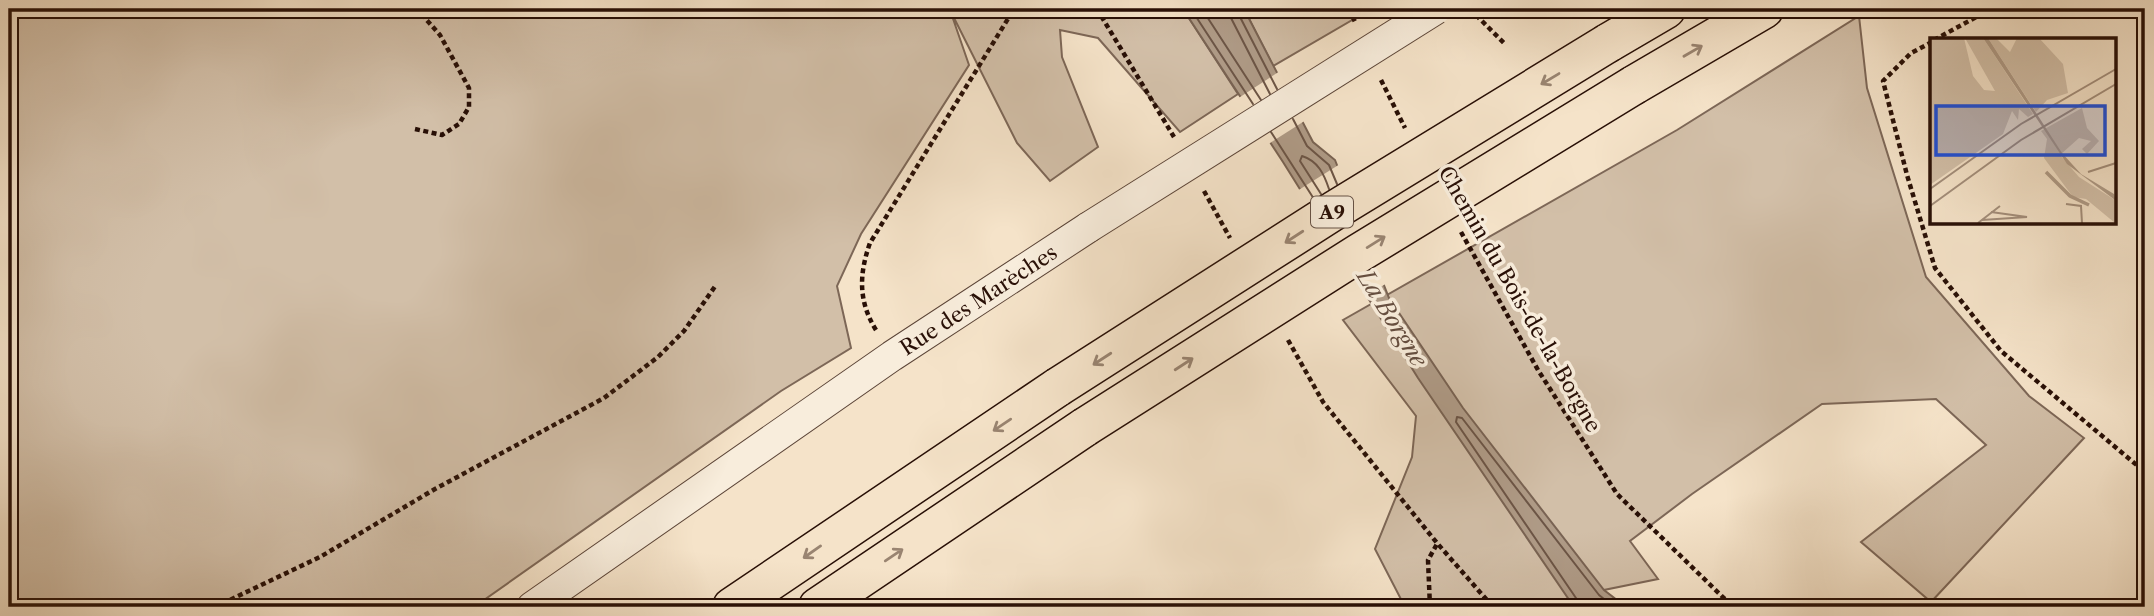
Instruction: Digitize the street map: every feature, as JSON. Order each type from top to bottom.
[{"type":"highway","name":"A9","points":[[732,607],[1058,387],[1335,210],[1666,9]]},
{"type":"highway","name":"A9","points":[[818,607],[1085,427],[1359,253],[1764,9]]},
{"type":"street","name":"Rue des Marèches","points":[[532,607],[892,356],[1089,227],[1436,9]]},
{"type":"path","points":[[415,129],[442,135],[459,124],[469,107],[469,88],[440,35],[417,9]]},
{"type":"path","points":[[892,356],[872,324],[860,286],[863,263],[870,243],[1014,9]]},
{"type":"path","points":[[1349,9],[1361,35]]},
{"type":"path","points":[[1470,9],[1504,43]]},
{"type":"path","points":[[1938,38],[1991,9]]},
{"type":"path","points":[[1930,43],[1911,53],[1883,81],[1935,268],[2001,351],[2145,472]]},
{"type":"path","points":[[1377,72],[1407,132]]},
{"type":"path","name":"Chemin du Bois-de-la-Borgne","points":[[1457,224],[1538,370],[1617,494],[1732,607]]},
{"type":"path","points":[[215,607],[320,557],[435,489],[604,398],[658,357],[684,331],[716,285]]},
{"type":"path","points":[[1430,607],[1428,560],[1437,544]]},
{"type":"shaded area","points":[[9,9],[1183,9],[1238,94],[1180,132],[1098,38],[1060,30],[1062,57],[1098,147],[1050,181],[1017,143],[950,10],[969,65],[861,234],[837,286],[851,348],[781,391],[474,607],[9,607]]},
{"type":"shaded area","points":[[1244,9],[1371,9],[1273,66]]},
{"type":"shaded area","points":[[1859,16],[1867,88],[1926,277],[2029,396],[2084,438],[1931,602],[1861,542],[1986,445],[1936,399],[1822,404],[1692,494],[1630,541],[1658,579],[1604,590],[1590,607],[1405,607],[1375,549],[1412,457],[1416,416],[1343,320],[1677,130]]},
{"type":"water","name":"La Borgne","points":[[1183,9],[1244,9],[1313,142],[1335,160],[1389,298],[1463,408],[1604,590],[1626,607],[1574,607],[1418,378],[1283,162]]},
{"type":"pier","points":[[1280,71],[1306,120],[1267,145],[1237,99]]},
{"type":"pier","points":[[1340,164],[1387,283],[1363,298],[1297,191]]}]
